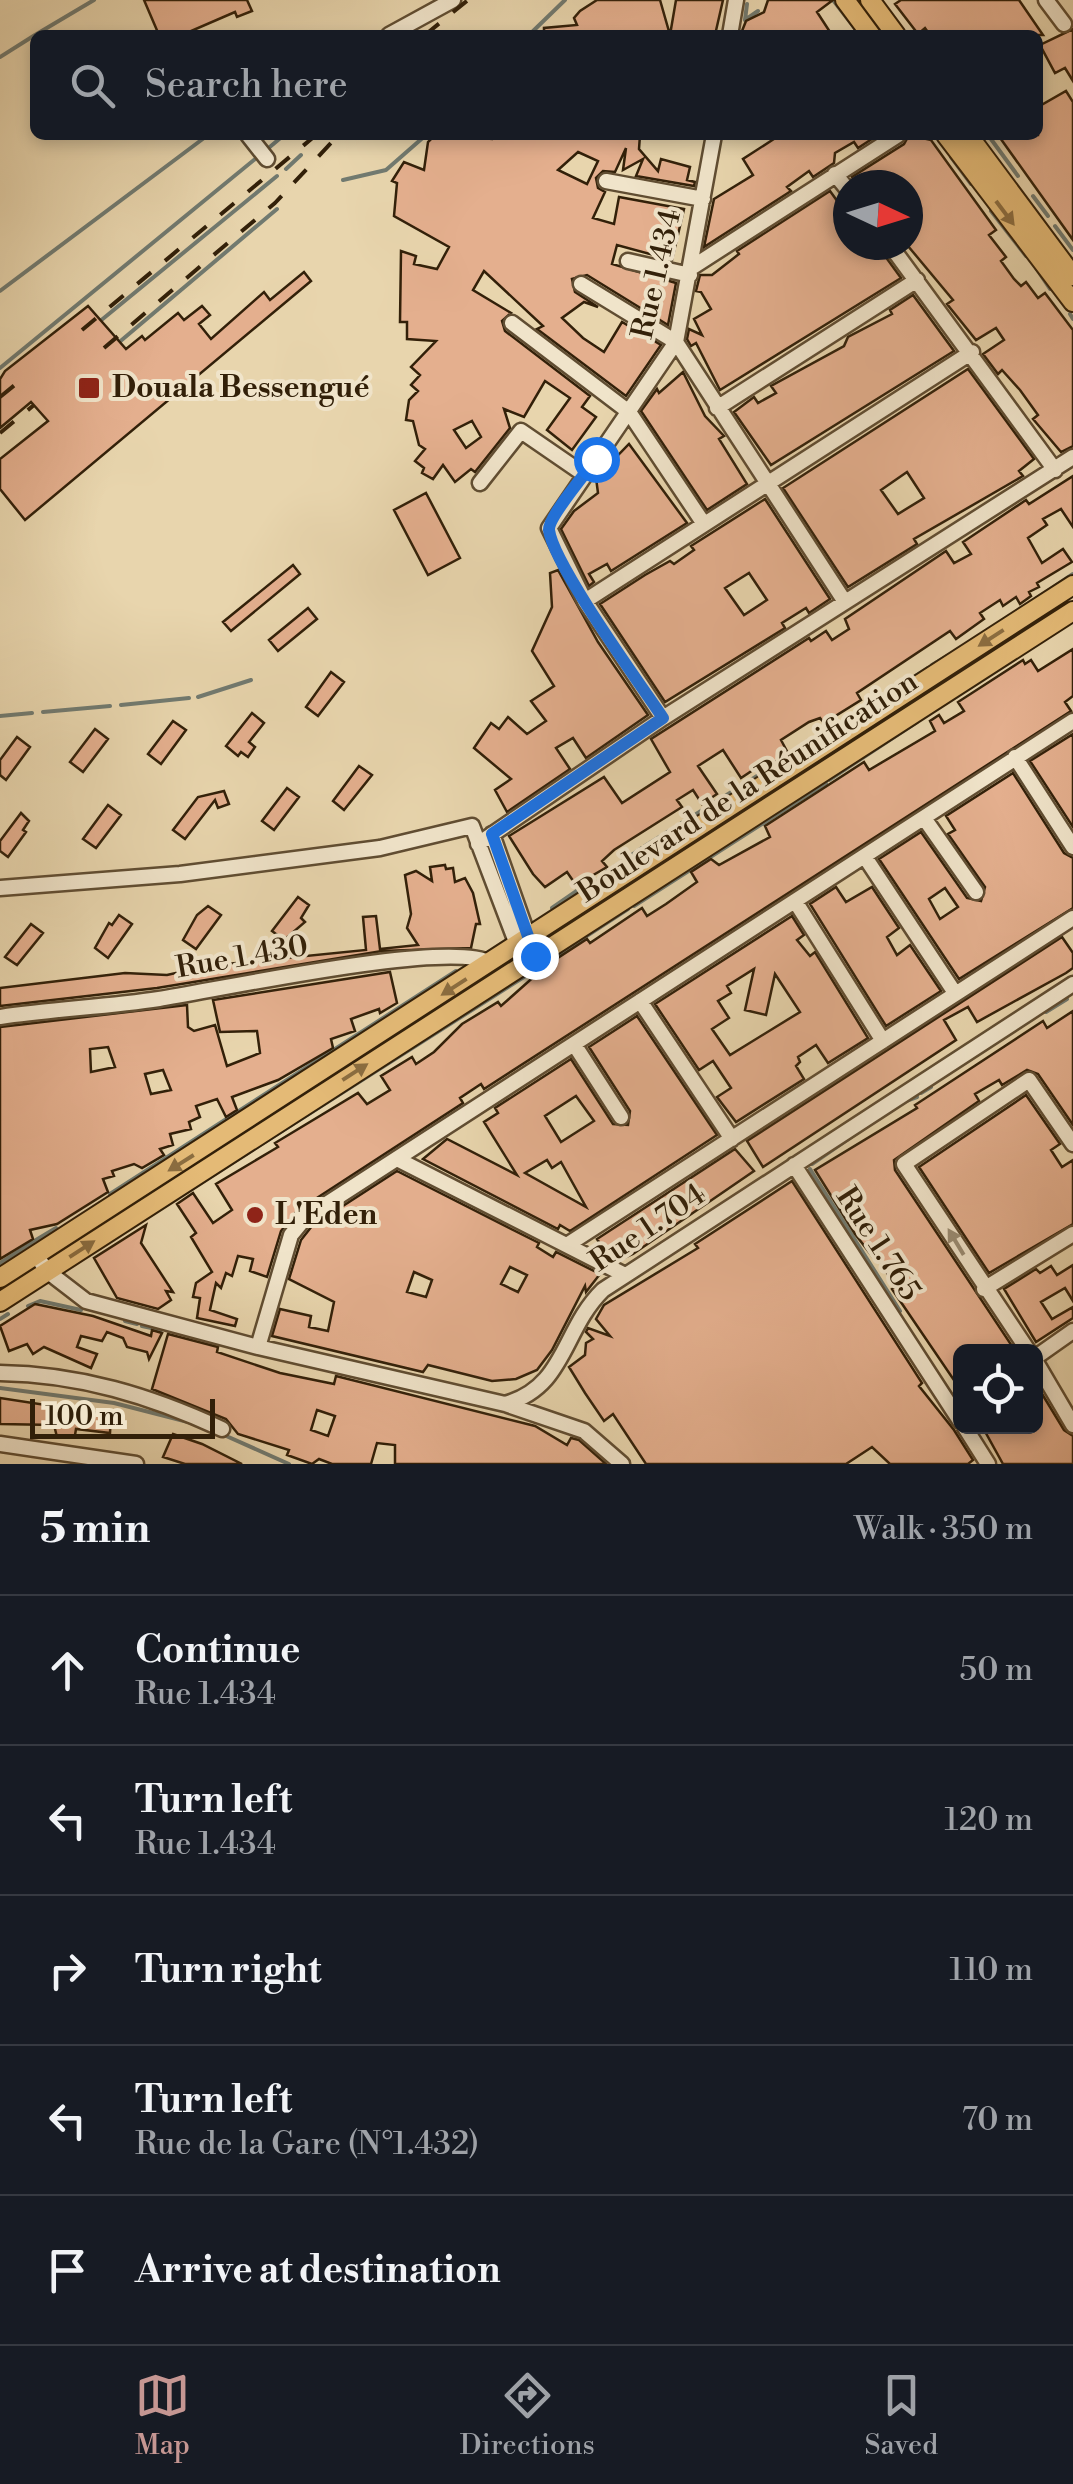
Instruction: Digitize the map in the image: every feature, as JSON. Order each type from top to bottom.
[{"type":"main road","points":[[845,0],[867,30]]},
{"type":"main road","points":[[879,3],[893,30]]},
{"type":"main road","points":[[950,140],[1073,302]]},
{"type":"main road","points":[[972,140],[1073,276]]},
{"type":"main road","points":[[0,1278],[490,963],[526,951],[1073,585]]},
{"type":"main road","name":"Boulevard de la Réunification","points":[[0,1302],[526,951],[1073,611]]},
{"type":"street","points":[[397,30],[452,0]]},
{"type":"street","points":[[731,30],[736,0]]},
{"type":"street","points":[[1046,0],[1064,24]]},
{"type":"street","points":[[252,140],[267,159]]},
{"type":"street","name":"Rue 1.434","points":[[663,718],[585,600],[549,528],[676,342],[713,140]]},
{"type":"street","points":[[841,170],[890,140]]},
{"type":"street","points":[[628,262],[691,271],[833,175]]},
{"type":"street","points":[[606,181],[703,199]]},
{"type":"street","points":[[902,260],[1055,470]]},
{"type":"street","points":[[717,408],[917,280]]},
{"type":"street","points":[[581,284],[676,342],[765,485],[845,602]]},
{"type":"street","points":[[512,323],[629,412],[704,524]]},
{"type":"street","points":[[585,600],[972,352]]},
{"type":"street","points":[[480,483],[521,431],[585,475]]},
{"type":"street","points":[[478,844],[663,718],[1073,457]]},
{"type":"street","points":[[258,1347],[298,1226],[1073,721]]},
{"type":"street","points":[[1015,758],[1073,847]]},
{"type":"street","points":[[924,818],[976,892]]},
{"type":"street","points":[[0,888],[180,874],[362,850],[472,826],[526,951]]},
{"type":"street","points":[[492,834],[526,951]]},
{"type":"street","points":[[865,857],[955,993]]},
{"type":"street","points":[[795,901],[883,1041]]},
{"type":"street","points":[[567,1245],[1073,918]]},
{"type":"street","name":"Rue 1.430","points":[[0,1017],[470,954],[490,963]]},
{"type":"street","name":"Rue 1.704","points":[[505,1404],[529,1397],[550,1378],[587,1306],[624,1275],[1073,984]]},
{"type":"street","points":[[640,1001],[732,1139]]},
{"type":"street","points":[[574,1044],[620,1117]]},
{"type":"street","points":[[1025,1344],[1008,1314],[984,1289],[940,1216],[905,1170],[904,1161],[1029,1080],[1073,1144]]},
{"type":"street","points":[[399,1160],[624,1275]]},
{"type":"street","name":"Rue 1.765","points":[[794,1165],[953,1398]]},
{"type":"street","points":[[984,1289],[1073,1234]]},
{"type":"street","points":[[36,1254],[47,1271],[86,1300],[258,1347],[505,1404],[584,1431],[622,1464]]},
{"type":"street","points":[[1043,1354],[1073,1331]]},
{"type":"street","points":[[1043,1371],[1073,1425]]},
{"type":"street","points":[[0,1372],[36,1373],[136,1393],[222,1429]]},
{"type":"street","name":"Rue 1.765","points":[[968,1434],[988,1464]]},
{"type":"street","points":[[0,1444],[136,1464]]},
{"type":"building","points":[[144,0],[247,0],[252,11],[237,17],[235,12],[194,30],[157,30]]},
{"type":"building","points":[[597,0],[660,0],[669,30],[544,30],[577,25],[574,18]]},
{"type":"building","points":[[676,0],[723,0],[716,30],[671,30]]},
{"type":"building","points":[[768,0],[833,0],[817,12],[829,30],[742,30],[746,21],[764,12]]},
{"type":"building","points":[[901,0],[1019,0],[1040,30],[915,30],[895,4]]},
{"type":"building","points":[[1073,29],[1073,81],[1065,68],[1055,73],[1043,44]]},
{"type":"building","points":[[1066,91],[1073,102],[1073,240],[1002,140],[1043,140],[1043,104]]},
{"type":"building","points":[[430,140],[640,140],[639,149],[658,171],[661,159],[690,167],[687,180],[695,182],[694,186],[636,176],[643,159],[623,170],[626,148],[615,172],[603,171],[596,178],[598,188],[605,192],[593,218],[614,224],[619,197],[684,209],[672,260],[617,245],[612,264],[676,283],[668,325],[587,275],[572,279],[575,292],[598,307],[584,302],[562,318],[583,338],[604,352],[622,322],[661,345],[626,396],[537,329],[543,326],[484,271],[473,290],[511,313],[502,321],[505,331],[590,396],[582,407],[596,417],[572,450],[547,430],[570,398],[545,381],[524,417],[504,409],[510,428],[475,472],[471,469],[455,482],[443,465],[433,479],[422,473],[424,468],[415,461],[425,449],[419,445],[413,421],[406,420],[409,400],[418,391],[411,385],[420,375],[411,367],[436,341],[407,339],[407,322],[400,322],[401,251],[416,256],[414,264],[437,269],[449,247],[394,216],[397,183],[392,181],[404,162],[424,170]],"holes":[[[578,152],[598,161],[587,184],[558,170]],[[472,421],[481,437],[466,448],[454,430]]]},
{"type":"building","points":[[772,140],[870,140],[858,148],[854,142],[835,153],[834,163],[813,177],[809,171],[787,187],[791,191],[704,247],[714,199],[753,175],[743,159]]},
{"type":"building","points":[[906,140],[931,140],[996,230],[989,235],[1006,257],[1001,261],[1014,279],[1021,286],[1026,282],[1038,298],[1045,293],[1073,330],[1073,446],[1061,452],[1033,419],[1038,415],[1020,390],[1002,370],[998,374],[983,354],[1004,340],[996,328],[976,340],[947,304],[953,300],[920,260],[923,260],[923,170],[863,170]]},
{"type":"building","points":[[830,191],[833,260],[888,260],[901,278],[720,390],[696,343],[691,346],[687,339],[689,329],[702,335],[694,319],[711,309],[701,292],[696,291],[700,275],[712,275],[739,254],[737,251]]},
{"type":"building","points":[[304,272],[311,281],[25,520],[0,489],[0,459],[48,421],[31,402],[0,428],[0,379],[88,306],[126,349],[142,336],[145,340],[178,313],[184,320],[202,306],[210,315],[199,324],[211,339],[264,292],[270,300]]},
{"type":"building","points":[[913,295],[954,351],[771,465],[734,412],[754,397],[758,403],[776,393],[771,386],[844,346],[848,337],[892,314],[890,310]]},
{"type":"building","points":[[968,369],[1034,459],[1019,471],[1023,476],[914,539],[917,544],[848,587],[783,488]],"holes":[[[907,472],[924,498],[898,514],[881,490]]]},
{"type":"building","points":[[683,372],[705,416],[724,436],[719,439],[747,484],[707,510],[641,411],[657,389],[659,393]]},
{"type":"building","points":[[629,444],[687,523],[611,571],[607,564],[589,574],[594,582],[589,586],[561,529],[574,511],[598,493],[596,478]]},
{"type":"building","points":[[1073,476],[1073,527],[1061,509],[1043,519],[1047,525],[1028,538],[1042,563],[1063,549],[1072,562],[1037,583],[1039,587],[1029,592],[1031,596],[1020,604],[1016,597],[1003,606],[1000,600],[980,613],[984,619],[956,639],[950,631],[857,693],[861,700],[824,723],[820,718],[809,722],[781,740],[788,753],[768,767],[765,762],[741,778],[723,750],[698,766],[717,794],[702,804],[693,790],[677,800],[682,807],[614,850],[602,861],[607,867],[576,885],[567,872],[545,887],[533,874],[509,836],[604,777],[622,803],[670,772],[651,739],[809,638],[811,641],[826,631],[832,640],[849,629],[845,619],[946,551],[954,563],[971,554],[963,542],[1026,500],[1029,504]]},
{"type":"building","points":[[426,493],[460,558],[428,575],[394,510]]},
{"type":"building","points":[[765,499],[830,599],[809,613],[806,608],[782,623],[785,628],[665,702],[600,604],[670,561],[674,564],[694,550],[691,546]],"holes":[[[749,573],[767,600],[744,615],[725,588]]]},
{"type":"building","points":[[293,565],[300,574],[231,631],[223,622]]},
{"type":"building","points":[[558,570],[598,642],[648,715],[586,758],[573,738],[556,748],[570,769],[507,812],[495,790],[511,779],[474,748],[491,723],[499,729],[508,717],[527,734],[546,721],[531,701],[554,686],[532,651],[552,607],[550,573]]},
{"type":"building","points":[[308,608],[317,619],[278,651],[269,640]]},
{"type":"building","points":[[1073,649],[1073,696],[1065,702],[1071,711],[484,1089],[481,1084],[460,1098],[463,1103],[297,1211],[281,1231],[267,1277],[250,1271],[253,1259],[238,1256],[232,1276],[226,1273],[221,1288],[216,1283],[210,1310],[237,1319],[235,1326],[197,1318],[200,1298],[193,1297],[196,1283],[212,1272],[191,1237],[196,1233],[177,1204],[193,1193],[213,1223],[232,1210],[216,1184],[278,1147],[275,1143],[358,1093],[367,1104],[390,1090],[381,1076],[412,1057],[416,1064],[462,1024],[498,1002],[501,1006],[547,965],[587,939],[590,943],[642,908],[647,916],[666,904],[697,882],[691,872],[711,859],[719,865],[770,837],[765,826],[864,762],[869,770],[935,731],[930,721],[939,715],[944,723],[964,711],[958,702],[1023,660],[1025,664],[1031,660],[1038,671]]},
{"type":"building","points":[[331,672],[344,682],[318,716],[306,707]]},
{"type":"building","points":[[252,713],[264,723],[249,742],[255,747],[248,757],[241,752],[238,756],[226,746]]},
{"type":"building","points":[[173,721],[186,730],[161,764],[148,754]]},
{"type":"building","points":[[95,729],[108,739],[83,772],[70,762]]},
{"type":"building","points":[[1073,734],[1073,827],[1030,761]]},
{"type":"building","points":[[17,737],[30,747],[6,780],[0,775],[0,760]]},
{"type":"building","points":[[359,766],[372,775],[344,810],[333,801]]},
{"type":"building","points":[[1013,773],[1064,853],[1073,858],[1073,908],[959,979],[879,859],[921,832],[967,898],[981,901],[985,887],[948,834],[955,830],[946,816]],"holes":[[[945,888],[958,907],[940,919],[929,899]]]},
{"type":"building","points":[[287,788],[299,797],[274,830],[262,821]]},
{"type":"building","points":[[224,791],[229,804],[218,808],[215,800],[185,839],[173,830],[198,797]]},
{"type":"building","points":[[108,805],[121,815],[96,848],[83,839]]},
{"type":"building","points":[[21,813],[29,821],[23,830],[26,832],[8,857],[0,851],[0,841]]},
{"type":"building","points":[[445,865],[446,869],[453,868],[455,882],[465,878],[473,893],[480,924],[476,924],[471,948],[382,951],[157,988],[0,1006],[0,988],[125,973],[167,975],[207,966],[366,950],[363,917],[376,916],[380,949],[418,945],[407,928],[411,914],[405,875],[416,871],[432,881],[430,867]]},
{"type":"building","points":[[836,887],[846,902],[872,887],[899,928],[887,937],[897,955],[910,945],[941,991],[886,1026],[810,904]]},
{"type":"building","points":[[298,897],[309,905],[301,918],[305,922],[284,940],[272,931]]},
{"type":"building","points":[[208,906],[221,915],[196,949],[183,940],[197,915]]},
{"type":"building","points":[[119,915],[132,924],[108,958],[95,948],[109,923],[112,925]]},
{"type":"building","points":[[792,916],[804,935],[797,940],[810,956],[815,952],[868,1038],[828,1063],[816,1045],[798,1057],[800,1062],[796,1066],[804,1079],[736,1122],[717,1097],[731,1088],[713,1061],[699,1070],[655,1004]],"holes":[[[754,969],[745,1010],[766,1015],[775,974],[800,1012],[730,1055],[712,1029],[729,1018],[718,1001],[731,993],[727,986]]]},
{"type":"building","points":[[31,924],[43,933],[17,965],[5,957]]},
{"type":"building","points":[[1062,937],[1073,953],[1073,968],[977,1022],[968,1007],[944,1020],[956,1040],[763,1167],[747,1141]]},
{"type":"building","points":[[390,972],[397,1003],[380,1013],[379,1009],[351,1019],[355,1031],[331,1039],[333,1048],[278,1080],[232,1097],[237,1110],[226,1117],[217,1099],[196,1106],[200,1117],[189,1122],[191,1129],[170,1134],[173,1145],[160,1149],[164,1155],[142,1168],[134,1164],[112,1171],[114,1176],[103,1179],[108,1192],[57,1224],[30,1230],[33,1239],[0,1259],[0,1027],[187,1005],[188,1027],[194,1031],[215,1025],[227,1066],[260,1053],[257,1031],[220,1032],[213,1000]],"holes":[[[108,1047],[115,1067],[91,1072],[90,1049]],[[163,1070],[171,1090],[151,1094],[145,1074]]]},
{"type":"building","points":[[1073,1011],[1073,1125],[1038,1074],[1027,1070],[1002,1085],[999,1080],[975,1094],[979,1101],[894,1160],[895,1170],[1011,1344],[953,1344],[953,1379],[892,1289],[895,1287],[879,1259],[876,1261],[855,1234],[815,1170],[917,1108],[915,1105],[1043,1021],[1047,1028]]},
{"type":"building","points":[[637,1016],[717,1135],[570,1231],[560,1225],[558,1229],[423,1159],[447,1139],[517,1175],[484,1122],[498,1113],[495,1108],[571,1059],[613,1124],[628,1125],[630,1111],[589,1047]],"holes":[[[576,1096],[594,1121],[561,1142],[545,1116]],[[547,1160],[552,1168],[561,1162],[586,1207],[525,1173]]]},
{"type":"building","points":[[1026,1095],[1060,1144],[1051,1150],[1062,1167],[1073,1160],[1073,1224],[989,1273],[919,1167]]},
{"type":"building","points":[[735,1149],[754,1171],[633,1254],[619,1260],[606,1253],[597,1239]]},
{"type":"building","points":[[397,1171],[539,1243],[537,1247],[553,1257],[556,1252],[600,1274],[586,1292],[585,1286],[552,1350],[537,1370],[516,1379],[492,1381],[428,1365],[423,1372],[272,1336],[280,1309],[311,1316],[309,1327],[328,1331],[334,1302],[289,1279],[301,1240],[312,1226]],"holes":[[[510,1267],[527,1275],[518,1292],[501,1284]],[[414,1272],[432,1280],[426,1297],[407,1292]]]},
{"type":"building","points":[[792,1181],[922,1383],[919,1386],[973,1460],[968,1464],[890,1464],[872,1447],[846,1464],[646,1464],[613,1414],[604,1421],[569,1367],[585,1355],[586,1343],[593,1339],[586,1332],[588,1328],[610,1336],[596,1319],[604,1305],[698,1248],[695,1244]]},
{"type":"building","points":[[146,1225],[141,1243],[173,1292],[166,1291],[171,1300],[158,1309],[117,1298],[94,1258]]},
{"type":"building","points":[[1073,1265],[1073,1301],[1065,1288],[1041,1302],[1052,1319],[1073,1307],[1073,1318],[1036,1342],[1004,1289],[1036,1269],[1040,1273],[1051,1266],[1057,1275]]},
{"type":"building","points":[[35,1304],[93,1316],[151,1336],[152,1330],[162,1333],[149,1359],[147,1352],[127,1347],[123,1338],[107,1332],[102,1341],[81,1336],[77,1347],[97,1354],[91,1368],[44,1347],[33,1354],[27,1344],[9,1351],[0,1326]]},
{"type":"building","points":[[168,1334],[218,1347],[217,1352],[280,1373],[334,1384],[336,1376],[535,1426],[567,1445],[571,1438],[579,1440],[606,1464],[395,1464],[395,1445],[377,1443],[371,1464],[332,1464],[319,1459],[312,1464],[287,1455],[289,1450],[238,1434],[226,1419],[152,1389]],"holes":[[[317,1410],[335,1416],[328,1436],[311,1430]]]},
{"type":"building","points":[[1043,1396],[1064,1430],[1073,1436],[1073,1464],[1003,1464],[986,1434],[1043,1434]]},
{"type":"building","points":[[0,1398],[111,1415],[110,1433],[76,1429],[75,1435],[57,1437],[54,1425],[0,1424]]},
{"type":"building","points":[[173,1434],[242,1464],[185,1464],[163,1457]]},
{"type":"waterway","points":[[43,30],[94,0]]},
{"type":"waterway","points":[[534,30],[565,0]]},
{"type":"waterway","points":[[833,0],[856,30]]},
{"type":"waterway","points":[[747,4],[745,20],[758,11]]},
{"type":"waterway","points":[[0,57],[30,38]]},
{"type":"waterway","points":[[0,291],[201,140]]},
{"type":"waterway","points":[[265,151],[278,140]]},
{"type":"waterway","points":[[343,180],[386,170],[420,140]]},
{"type":"waterway","points":[[992,140],[1018,176]]},
{"type":"waterway","points":[[0,368],[260,155]]},
{"type":"waterway","points":[[286,169],[301,155]]},
{"type":"waterway","points":[[951,157],[971,184]]},
{"type":"waterway","points":[[99,322],[277,176]]},
{"type":"waterway","points":[[1033,196],[1048,216]]},
{"type":"waterway","points":[[117,344],[277,209]]},
{"type":"waterway","points":[[991,211],[1026,256]]},
{"type":"waterway","points":[[1055,226],[1073,250]]},
{"type":"waterway","points":[[1036,268],[1050,289]]},
{"type":"waterway","points":[[1070,314],[1073,319]]},
{"type":"waterway","points":[[1036,599],[1073,574]]},
{"type":"waterway","points":[[932,665],[949,655]]},
{"type":"waterway","points":[[869,706],[928,668]]},
{"type":"waterway","points":[[198,697],[251,680]]},
{"type":"waterway","points":[[121,705],[189,698]]},
{"type":"waterway","points":[[43,712],[110,706]]},
{"type":"waterway","points":[[645,846],[867,707]]},
{"type":"waterway","points":[[0,716],[32,713]]},
{"type":"waterway","points":[[829,780],[917,722]]},
{"type":"waterway","points":[[634,906],[826,783]]},
{"type":"waterway","points":[[605,873],[642,848]]},
{"type":"waterway","points":[[552,908],[594,879]]},
{"type":"waterway","points":[[539,967],[628,909]]},
{"type":"waterway","points":[[158,1210],[538,968]]},
{"type":"waterway","points":[[110,1194],[456,971]]},
{"type":"waterway","points":[[1046,1012],[1067,999]]},
{"type":"waterway","points":[[921,1093],[931,1087]]},
{"type":"waterway","points":[[903,1102],[917,1097]]},
{"type":"waterway","points":[[812,1164],[867,1126]]},
{"type":"waterway","points":[[810,1169],[900,1311]]},
{"type":"waterway","points":[[36,1240],[56,1228]]},
{"type":"waterway","points":[[0,1263],[33,1242]]},
{"type":"waterway","points":[[28,1306],[40,1301],[81,1310]]},
{"type":"waterway","points":[[0,1319],[8,1314]]},
{"type":"waterway","points":[[125,1321],[137,1324]]},
{"type":"waterway","points":[[142,1326],[161,1330]]},
{"type":"waterway","points":[[0,1388],[114,1403],[192,1423]]},
{"type":"waterway","points":[[224,1435],[289,1464]]},
{"type":"railway","points":[[431,30],[468,0]]},
{"type":"railway","points":[[82,330],[310,140]]},
{"type":"railway","points":[[104,348],[275,203],[331,143]]},
{"type":"railway","points":[[0,397],[16,384]]},
{"type":"railway","points":[[0,433],[34,405]]},
{"type":"place","name":"Douala Bessengué","points":[[89,388]]},
{"type":"place","name":"L'Eden","points":[[255,1215]]},
{"type":"route","points":[[535,956],[492,834],[663,718],[585,600],[550,534],[551,520],[596,459]]}]
